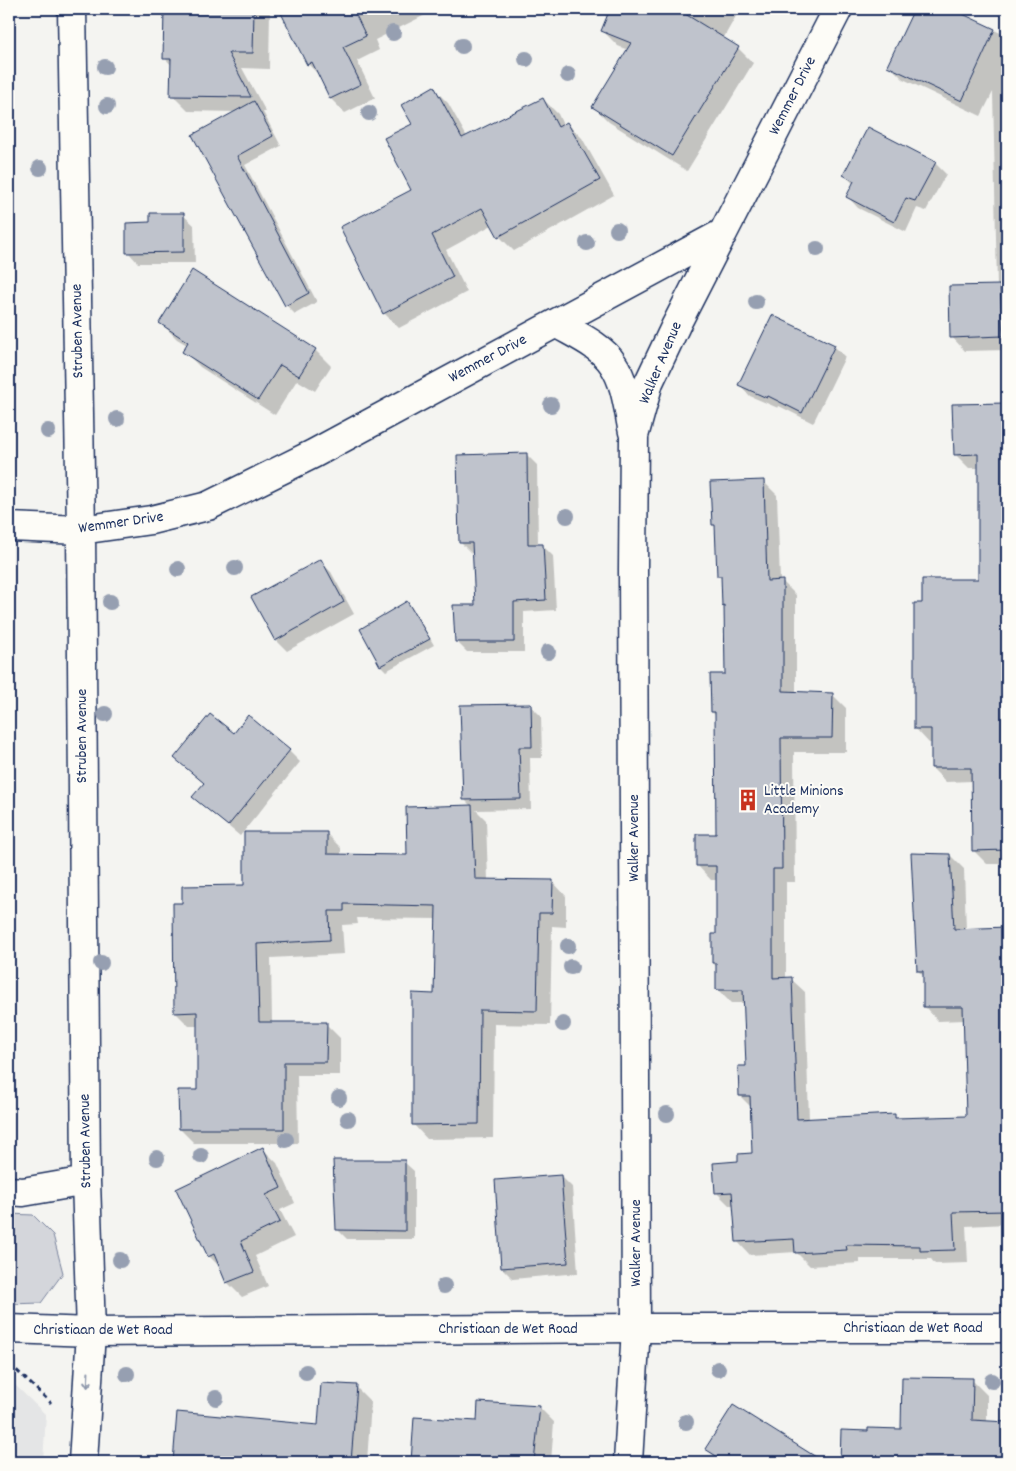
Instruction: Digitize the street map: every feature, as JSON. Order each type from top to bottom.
[{"type":"street","name":"Struben Avenue","points":[[72,9],[81,530],[86,1181],[91,1332],[83,1462]]},
{"type":"street","name":"Wemmer Drive","points":[[9,527],[81,530],[151,520],[208,506],[314,454],[723,233],[838,9]]},
{"type":"street","name":"Walker Avenue","points":[[628,1462],[636,1328],[634,436],[650,382],[676,325],[723,233]]},
{"type":"street","points":[[556,323],[596,347],[613,363],[623,386],[634,436]]},
{"type":"street","points":[[9,1192],[24,1192],[86,1181]]},
{"type":"street","name":"Christiaan de Wet Road","points":[[9,1329],[91,1332],[636,1328],[1007,1328]]},
{"type":"path","points":[[9,1367],[13,1367],[53,1405]]},
{"type":"shaded area","points":[[9,1214],[33,1215],[53,1235],[63,1273],[41,1303],[9,1304]]},
{"type":"shaded area","points":[[9,1379],[46,1415],[43,1462],[9,1462]]},
{"type":"building","points":[[164,9],[254,9],[253,53],[228,53],[251,97],[170,96],[171,59],[163,59]]},
{"type":"building","points":[[279,9],[353,9],[366,36],[343,47],[361,84],[330,99],[312,62],[307,65]]},
{"type":"building","points":[[610,9],[677,9],[739,47],[672,156],[592,107],[631,43],[601,31]]},
{"type":"building","points":[[914,9],[952,9],[995,29],[962,101],[887,66]]},
{"type":"building","points":[[434,86],[462,138],[543,98],[558,127],[567,122],[600,180],[498,237],[482,208],[432,235],[453,277],[383,314],[340,227],[411,190],[384,138],[412,124],[401,105]]},
{"type":"building","points":[[254,101],[273,136],[237,156],[309,293],[285,306],[192,135]]},
{"type":"building","points":[[868,127],[936,162],[915,201],[906,198],[894,222],[846,197],[854,181],[843,175]]},
{"type":"building","points":[[150,213],[184,213],[184,252],[126,253],[126,223],[150,222]]},
{"type":"building","points":[[192,270],[316,349],[299,376],[280,365],[258,400],[182,352],[188,342],[159,323]]},
{"type":"building","points":[[1000,285],[1003,336],[950,338],[949,286]]},
{"type":"building","points":[[772,315],[835,345],[802,413],[768,396],[767,398],[738,385]]},
{"type":"building","points":[[1007,403],[1007,850],[972,851],[971,768],[931,768],[931,729],[914,729],[914,603],[922,603],[922,579],[978,579],[978,454],[954,455],[952,404]]},
{"type":"building","points":[[527,453],[528,544],[543,544],[546,600],[514,602],[514,642],[455,642],[453,605],[475,605],[472,543],[459,543],[457,455]]},
{"type":"building","points":[[764,480],[767,581],[783,580],[783,691],[833,693],[832,738],[781,738],[782,869],[773,869],[773,978],[792,977],[797,1119],[895,1114],[895,1118],[966,1116],[963,1007],[923,1007],[923,971],[917,971],[911,853],[950,854],[954,929],[1007,927],[1007,1211],[953,1212],[955,1250],[920,1251],[920,1246],[846,1245],[847,1250],[795,1253],[794,1239],[736,1242],[732,1192],[715,1193],[713,1163],[738,1161],[738,1154],[752,1153],[750,1096],[739,1096],[738,1066],[746,1066],[743,990],[716,990],[716,963],[712,963],[712,934],[716,934],[716,866],[696,866],[696,834],[716,834],[715,712],[711,712],[710,674],[725,674],[724,605],[722,606],[721,576],[717,576],[715,525],[712,525],[710,482]]},
{"type":"building","points":[[321,559],[344,602],[275,641],[251,597]]},
{"type":"building","points":[[407,601],[430,639],[380,666],[360,629]]},
{"type":"building","points":[[531,704],[532,747],[519,747],[521,799],[463,800],[460,705]]},
{"type":"building","points":[[210,714],[234,733],[248,715],[290,750],[228,826],[192,797],[204,783],[174,758]]},
{"type":"building","points":[[472,805],[475,879],[553,880],[552,913],[539,913],[537,1011],[480,1010],[479,1124],[412,1125],[412,993],[434,994],[436,906],[344,904],[344,911],[329,911],[330,940],[257,944],[259,1022],[327,1022],[326,1062],[284,1062],[284,1129],[179,1129],[178,1090],[197,1090],[197,1012],[174,1013],[173,903],[182,903],[182,886],[244,885],[244,832],[327,832],[327,854],[407,855],[406,807]]},
{"type":"building","points":[[263,1147],[281,1188],[266,1195],[280,1222],[241,1241],[254,1272],[226,1283],[214,1254],[208,1257],[176,1189]]},
{"type":"building","points":[[333,1160],[405,1160],[405,1231],[336,1230]]},
{"type":"building","points":[[561,1175],[568,1263],[501,1268],[495,1180]]},
{"type":"building","points":[[902,1377],[973,1378],[972,1420],[1007,1422],[1007,1462],[840,1462],[841,1430],[868,1431],[868,1428],[901,1429]]},
{"type":"building","points":[[321,1383],[357,1385],[351,1462],[173,1462],[177,1412],[318,1425]]},
{"type":"building","points":[[478,1402],[540,1406],[534,1462],[411,1462],[414,1417],[477,1421]]},
{"type":"building","points":[[733,1405],[824,1462],[726,1462],[705,1449]]},
{"type":"place","name":"Little Minions Academy","points":[[748,800]]}]
